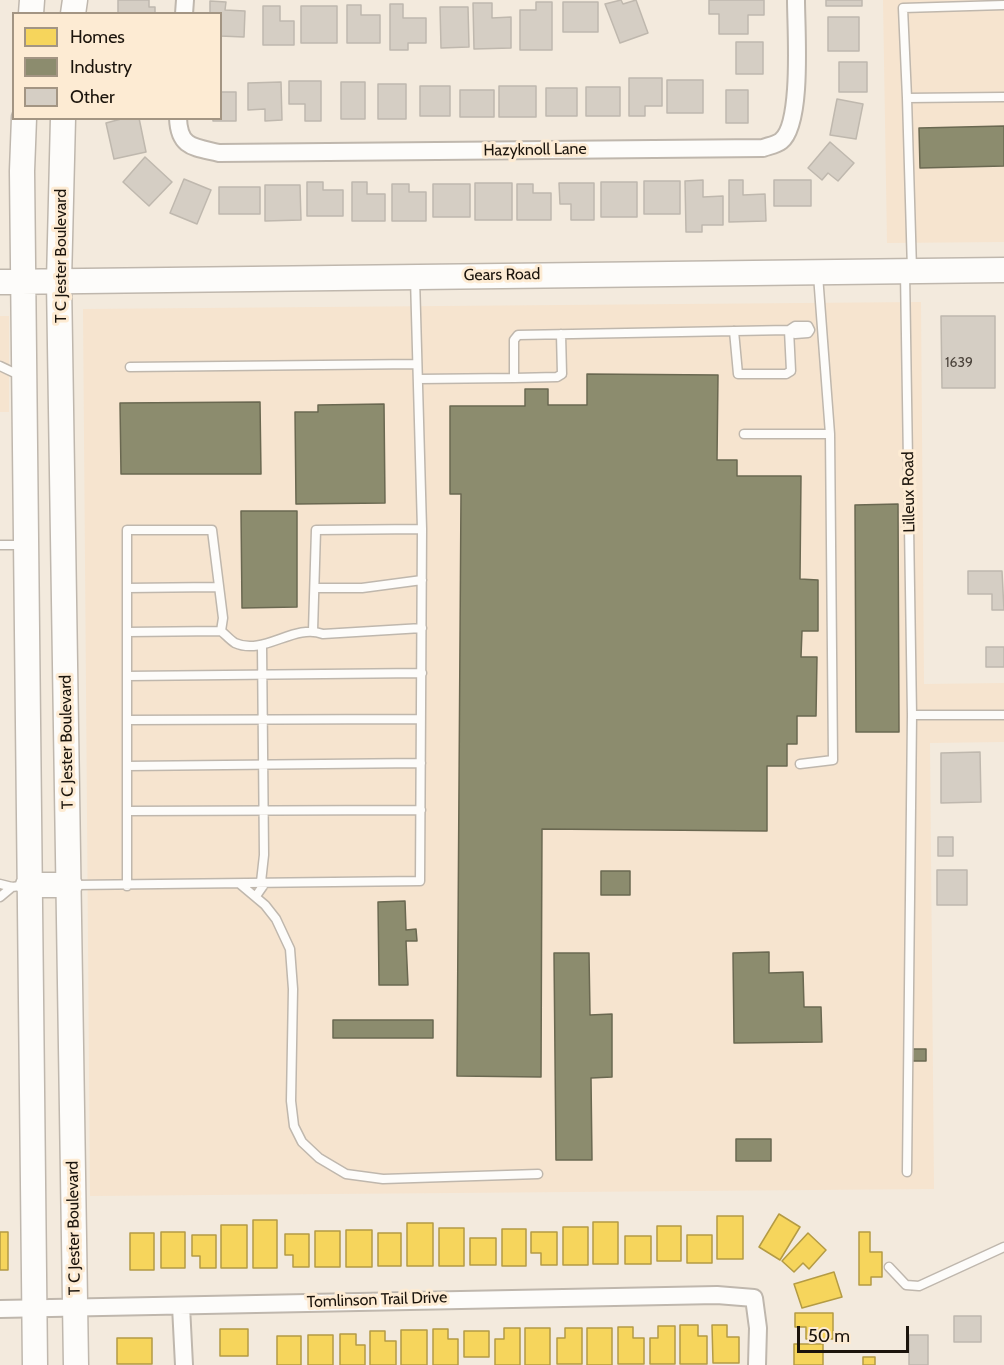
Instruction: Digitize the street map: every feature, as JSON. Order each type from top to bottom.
[{"type":"main road","points":[[24,120],[12,282],[24,377],[26,545],[20,886],[35,1365]]},
{"type":"main road","name":"T C Jester Boulevard","points":[[63,120],[59,281],[76,1365]]},
{"type":"main road","name":"Gears Road","points":[[12,282],[1004,270]]},
{"type":"main road","points":[[26,545],[64,545]]},
{"type":"main road","points":[[20,886],[70,885]]},
{"type":"street","name":"Hazyknoll Lane","points":[[178,120],[179,133],[189,147],[227,153],[763,148],[780,142],[788,133],[793,116],[796,91],[796,7]]},
{"type":"street","name":"Tomlinson Trail Drive","points":[[0,1309],[717,1295],[754,1298],[758,1328],[758,1365]]},
{"type":"street","points":[[181,1306],[184,1365]]},
{"type":"lane","points":[[989,3],[1004,5]]},
{"type":"lane","name":"Lilleux Road","points":[[907,1172],[912,716],[907,99],[903,8],[989,3]]},
{"type":"lane","points":[[907,99],[1004,97]]},
{"type":"lane","points":[[800,764],[833,760],[830,434],[818,271]]},
{"type":"lane","points":[[70,885],[420,881],[422,529],[415,276]]},
{"type":"lane","points":[[514,378],[513,348],[514,340],[518,335],[789,330],[795,334],[808,333],[810,330],[824,330]]},
{"type":"lane","points":[[734,331],[738,374],[786,374],[791,371],[789,330]]},
{"type":"lane","points":[[418,379],[557,377],[562,374],[561,334]]},
{"type":"lane","points":[[130,367],[417,364]]},
{"type":"lane","points":[[0,366],[11,374],[24,377]]},
{"type":"lane","points":[[744,434],[830,434]]},
{"type":"lane","points":[[313,631],[316,530],[422,529]]},
{"type":"lane","points":[[127,886],[127,530],[212,530],[217,586],[223,618],[221,631]]},
{"type":"lane","points":[[0,545],[26,545]]},
{"type":"lane","points":[[316,588],[362,588],[422,580]]},
{"type":"lane","points":[[127,588],[217,586]]},
{"type":"lane","points":[[127,632],[221,631],[236,643],[262,646],[269,641],[313,631],[322,634],[422,628]]},
{"type":"lane","points":[[262,646],[264,855],[261,882],[265,884]]},
{"type":"lane","points":[[127,676],[422,673]]},
{"type":"lane","points":[[912,716],[1004,715]]},
{"type":"lane","points":[[127,720],[421,719]]},
{"type":"lane","points":[[127,766],[421,763]]},
{"type":"lane","points":[[127,811],[421,810]]},
{"type":"lane","points":[[0,884],[20,886]]},
{"type":"lane","points":[[240,884],[256,897],[276,919],[290,949],[293,989],[291,1101],[294,1126],[302,1142],[319,1158],[346,1174],[383,1179],[538,1174]]},
{"type":"lane","points":[[256,897],[265,884]]},
{"type":"lane","points":[[0,897],[20,886]]},
{"type":"lane","points":[[889,1267],[906,1285],[919,1286],[1004,1247]]},
{"type":"shaded area","points":[[883,0],[1004,0],[1004,242],[887,243]]},
{"type":"shaded area","points":[[921,302],[924,684],[1004,683],[1004,742],[930,743],[934,1189],[90,1196],[83,309]]},
{"type":"shaded area","points":[[0,316],[9,316],[9,412],[0,412]]},
{"type":"building: Homes","points":[[779,1214],[800,1227],[780,1260],[759,1247]]},
{"type":"building: Homes","points":[[717,1216],[743,1216],[743,1259],[717,1259]]},
{"type":"building: Homes","points":[[253,1220],[277,1220],[277,1268],[253,1268]]},
{"type":"building: Homes","points":[[593,1222],[618,1222],[618,1264],[593,1264]]},
{"type":"building: Homes","points":[[407,1223],[433,1223],[433,1266],[407,1266]]},
{"type":"building: Homes","points":[[221,1225],[247,1225],[247,1268],[221,1268]]},
{"type":"building: Homes","points":[[657,1226],[681,1226],[681,1261],[657,1261]]},
{"type":"building: Homes","points":[[563,1227],[588,1227],[588,1265],[563,1265]]},
{"type":"building: Homes","points":[[439,1228],[464,1228],[464,1266],[439,1266]]},
{"type":"building: Homes","points":[[502,1229],[526,1229],[526,1266],[502,1266]]},
{"type":"building: Homes","points":[[346,1230],[372,1230],[372,1267],[346,1267]]},
{"type":"building: Homes","points":[[315,1231],[340,1231],[340,1267],[315,1267]]},
{"type":"building: Homes","points":[[0,1232],[8,1232],[8,1270],[0,1270]]},
{"type":"building: Homes","points":[[161,1232],[185,1232],[185,1268],[161,1268]]},
{"type":"building: Homes","points":[[531,1232],[557,1232],[557,1265],[541,1265],[541,1253],[531,1253]]},
{"type":"building: Homes","points":[[859,1232],[870,1232],[870,1252],[882,1252],[882,1277],[871,1277],[871,1285],[859,1285]]},
{"type":"building: Homes","points":[[130,1233],[154,1233],[154,1270],[130,1270]]},
{"type":"building: Homes","points":[[378,1233],[401,1233],[401,1266],[378,1266]]},
{"type":"building: Homes","points":[[808,1233],[826,1250],[809,1269],[803,1263],[794,1272],[782,1261]]},
{"type":"building: Homes","points":[[285,1234],[309,1234],[309,1267],[293,1267],[293,1255],[285,1255]]},
{"type":"building: Homes","points":[[192,1235],[216,1235],[216,1268],[200,1268],[200,1256],[192,1256]]},
{"type":"building: Homes","points":[[687,1235],[712,1235],[712,1263],[687,1263]]},
{"type":"building: Homes","points":[[625,1236],[651,1236],[651,1264],[625,1264]]},
{"type":"building: Homes","points":[[470,1238],[496,1238],[496,1265],[470,1265]]},
{"type":"building: Homes","points":[[834,1272],[842,1297],[802,1308],[794,1284]]},
{"type":"building: Homes","points":[[795,1313],[833,1313],[833,1339],[806,1339],[806,1327],[795,1327]]},
{"type":"building: Homes","points":[[680,1325],[698,1325],[698,1336],[707,1336],[707,1364],[680,1364]]},
{"type":"building: Homes","points":[[712,1325],[727,1325],[727,1337],[739,1337],[739,1363],[713,1363]]},
{"type":"building: Homes","points":[[658,1326],[675,1326],[675,1364],[650,1364],[650,1338],[658,1338]]},
{"type":"building: Homes","points":[[618,1327],[633,1327],[633,1338],[644,1338],[644,1364],[618,1364]]},
{"type":"building: Homes","points":[[504,1328],[520,1328],[520,1365],[495,1365],[495,1339],[504,1339]]},
{"type":"building: Homes","points":[[525,1328],[550,1328],[550,1365],[525,1365]]},
{"type":"building: Homes","points":[[565,1328],[582,1328],[582,1364],[557,1364],[557,1338],[565,1338]]},
{"type":"building: Homes","points":[[587,1328],[612,1328],[612,1365],[587,1365]]},
{"type":"building: Homes","points":[[220,1329],[248,1329],[248,1356],[220,1356]]},
{"type":"building: Homes","points":[[433,1329],[448,1329],[448,1339],[458,1339],[458,1365],[433,1365]]},
{"type":"building: Homes","points":[[401,1330],[427,1330],[427,1365],[401,1365]]},
{"type":"building: Homes","points":[[370,1331],[385,1331],[385,1341],[396,1341],[396,1365],[370,1365]]},
{"type":"building: Homes","points":[[464,1331],[489,1331],[489,1357],[464,1357]]},
{"type":"building: Homes","points":[[340,1334],[356,1334],[356,1345],[365,1345],[365,1365],[340,1365]]},
{"type":"building: Homes","points":[[308,1335],[333,1335],[333,1365],[308,1365]]},
{"type":"building: Homes","points":[[277,1336],[301,1336],[301,1365],[277,1365]]},
{"type":"building: Homes","points":[[117,1338],[152,1338],[152,1364],[117,1364]]},
{"type":"building: Homes","points":[[794,1344],[823,1344],[823,1365],[794,1365]]},
{"type":"building: Homes","points":[[863,1357],[875,1357],[875,1365],[863,1365]]},
{"type":"building: Industry","points":[[1004,126],[1004,166],[920,168],[919,128]]},
{"type":"building: Industry","points":[[587,374],[718,375],[717,460],[737,460],[737,476],[801,476],[800,579],[818,580],[818,631],[802,631],[801,657],[817,657],[816,716],[797,716],[797,744],[787,744],[787,766],[767,766],[767,831],[542,829],[541,1077],[457,1076],[461,494],[450,494],[450,406],[525,406],[525,389],[548,389],[548,405],[587,405]]},
{"type":"building: Industry","points":[[260,402],[261,474],[121,474],[120,403]]},
{"type":"building: Industry","points":[[384,404],[385,503],[296,504],[295,412],[318,412],[318,405]]},
{"type":"building: Industry","points":[[898,504],[899,732],[856,732],[855,505]]},
{"type":"building: Industry","points":[[241,511],[297,511],[297,607],[242,608]]},
{"type":"building: Industry","points":[[601,871],[630,871],[630,895],[601,895]]},
{"type":"building: Industry","points":[[405,901],[406,930],[416,929],[417,941],[406,941],[408,985],[379,985],[378,902]]},
{"type":"building: Industry","points":[[769,952],[769,973],[803,972],[804,1007],[821,1007],[822,1042],[734,1043],[733,953]]},
{"type":"building: Industry","points":[[554,953],[589,953],[590,1015],[612,1014],[612,1077],[591,1078],[592,1160],[556,1160]]},
{"type":"building: Industry","points":[[333,1020],[433,1020],[433,1038],[333,1038]]},
{"type":"building: Industry","points":[[908,1049],[926,1049],[926,1061],[908,1061]]},
{"type":"building: Industry","points":[[736,1139],[771,1139],[771,1161],[736,1161]]},
{"type":"building: Other","points":[[118,0],[149,0],[149,7],[155,7],[155,12],[118,12]]},
{"type":"building: Other","points":[[621,0],[623,4],[636,0],[648,33],[620,43],[605,4]]},
{"type":"building: Other","points":[[709,0],[764,0],[764,15],[748,15],[748,34],[719,34],[719,14],[709,14]]},
{"type":"building: Other","points":[[826,0],[862,0],[862,6],[826,6]]},
{"type":"building: Other","points":[[210,1],[226,2],[225,10],[245,11],[244,37],[222,36],[222,12],[210,12]]},
{"type":"building: Other","points":[[536,2],[552,2],[552,50],[520,50],[520,10],[536,10]]},
{"type":"building: Other","points":[[563,2],[598,2],[598,32],[563,32]]},
{"type":"building: Other","points":[[473,3],[492,3],[492,18],[511,17],[511,48],[474,49]]},
{"type":"building: Other","points":[[390,4],[403,4],[403,18],[426,18],[426,43],[408,43],[408,50],[390,50]]},
{"type":"building: Other","points":[[347,5],[361,5],[361,15],[380,15],[380,43],[347,43]]},
{"type":"building: Other","points":[[263,6],[280,6],[280,21],[294,21],[294,45],[263,45]]},
{"type":"building: Other","points":[[301,6],[337,6],[337,43],[301,43]]},
{"type":"building: Other","points":[[440,7],[468,7],[469,47],[441,48]]},
{"type":"building: Other","points":[[828,17],[859,17],[859,51],[828,51]]},
{"type":"building: Other","points":[[736,42],[763,42],[763,74],[736,74]]},
{"type":"building: Other","points":[[839,62],[867,62],[867,92],[839,92]]},
{"type":"building: Other","points":[[629,78],[662,78],[662,106],[645,106],[645,116],[629,116]]},
{"type":"building: Other","points":[[667,80],[703,80],[703,113],[667,113]]},
{"type":"building: Other","points":[[289,81],[321,81],[321,121],[305,121],[305,104],[289,104]]},
{"type":"building: Other","points":[[281,82],[282,120],[265,121],[265,109],[248,110],[248,83]]},
{"type":"building: Other","points":[[341,82],[365,82],[365,119],[341,119]]},
{"type":"building: Other","points":[[378,84],[406,84],[406,119],[378,119]]},
{"type":"building: Other","points":[[420,86],[450,86],[450,116],[420,116]]},
{"type":"building: Other","points":[[499,86],[536,86],[536,117],[499,117]]},
{"type":"building: Other","points":[[586,87],[620,87],[620,116],[586,116]]},
{"type":"building: Other","points":[[546,88],[577,88],[577,116],[546,116]]},
{"type":"building: Other","points":[[460,90],[494,90],[494,117],[460,117]]},
{"type":"building: Other","points":[[726,90],[748,90],[748,123],[726,123]]},
{"type":"building: Other","points":[[222,92],[236,92],[236,121],[213,121],[222,120]]},
{"type":"building: Other","points":[[837,99],[863,104],[856,139],[830,135]]},
{"type":"building: Other","points":[[117,120],[139,120],[146,152],[114,159],[106,123]]},
{"type":"building: Other","points":[[830,142],[854,163],[838,181],[828,173],[822,180],[808,168]]},
{"type":"building: Other","points":[[145,157],[172,182],[149,206],[123,182]]},
{"type":"building: Other","points":[[184,179],[211,190],[197,224],[170,213]]},
{"type":"building: Other","points":[[703,180],[703,197],[723,196],[723,225],[702,225],[702,232],[686,232],[685,181]]},
{"type":"building: Other","points":[[729,180],[743,180],[743,195],[765,194],[766,221],[729,222]]},
{"type":"building: Other","points":[[774,180],[811,180],[811,206],[774,206]]},
{"type":"building: Other","points":[[644,181],[680,181],[680,214],[644,214]]},
{"type":"building: Other","points":[[307,182],[323,182],[323,190],[343,190],[343,216],[307,216]]},
{"type":"building: Other","points":[[352,182],[367,182],[367,194],[385,194],[385,221],[352,221]]},
{"type":"building: Other","points":[[601,182],[637,182],[637,217],[601,217]]},
{"type":"building: Other","points":[[475,183],[512,183],[512,220],[475,220]]},
{"type":"building: Other","points":[[559,183],[594,183],[594,220],[571,220],[571,204],[560,204]]},
{"type":"building: Other","points":[[392,184],[409,184],[409,192],[426,192],[426,221],[392,221]]},
{"type":"building: Other","points":[[433,184],[470,184],[470,217],[433,217]]},
{"type":"building: Other","points":[[517,184],[533,184],[533,193],[551,193],[551,220],[517,220]]},
{"type":"building: Other","points":[[265,185],[300,185],[301,220],[265,221]]},
{"type":"building: Other","points":[[219,187],[260,187],[260,214],[219,214]]},
{"type":"building: Other","points":[[941,316],[995,316],[995,388],[942,388]]},
{"type":"building: Other","points":[[968,571],[1002,571],[1004,610],[992,610],[992,594],[968,594]]},
{"type":"building: Other","points":[[986,647],[1004,647],[1004,667],[986,667]]},
{"type":"building: Other","points":[[980,752],[981,802],[941,803],[941,753]]},
{"type":"building: Other","points":[[938,837],[953,837],[953,856],[938,856]]},
{"type":"building: Other","points":[[937,870],[967,870],[967,905],[937,905]]},
{"type":"building: Other","points":[[954,1316],[981,1316],[981,1342],[954,1342]]},
{"type":"building: Other","points":[[909,1335],[928,1335],[928,1365],[909,1365]]}]
